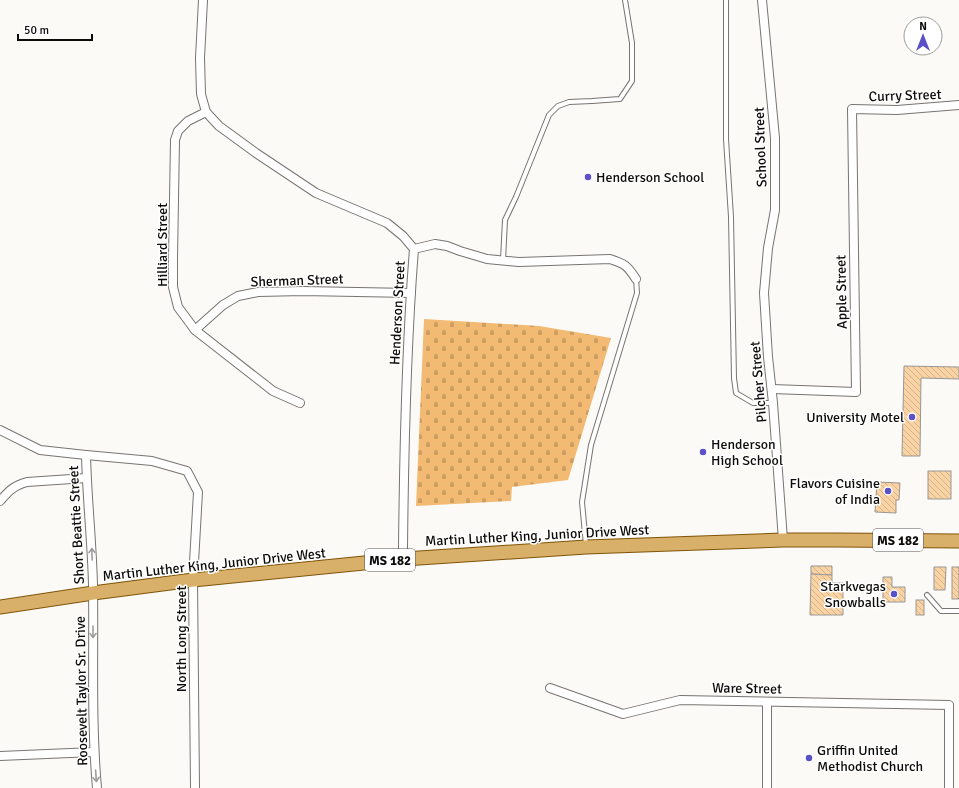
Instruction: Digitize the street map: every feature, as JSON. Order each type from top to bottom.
[{"type":"main road","name":"Martin Luther King, Junior Drive West","points":[[0,608],[93,593],[193,580],[404,559],[586,547],[783,540],[959,541]]},
{"type":"street","points":[[203,0],[200,58],[201,94],[206,112]]},
{"type":"street","name":"School Street","points":[[762,0],[775,138],[775,210],[768,248],[764,293]]},
{"type":"street","name":"Curry Street","points":[[852,109],[897,110],[959,105]]},
{"type":"street","name":"Apple Street","points":[[772,389],[856,392],[852,109]]},
{"type":"street","name":"Henderson Street","points":[[206,112],[219,126],[316,193],[387,223],[403,236],[414,249],[407,367],[404,474],[404,559]]},
{"type":"street","name":"Hilliard Street","points":[[206,112],[188,121],[178,131],[176,140],[173,287],[178,307],[195,330],[272,391],[300,403]]},
{"type":"street","points":[[414,249],[435,244],[447,246],[487,259],[519,262],[610,259],[622,263],[630,270],[636,279]]},
{"type":"street","name":"Sherman Street","points":[[195,330],[223,305],[238,296],[258,292],[411,292]]},
{"type":"street","name":"Pilcher Street","points":[[764,293],[768,357],[774,403],[783,540]]},
{"type":"street","name":"North Long Street","points":[[0,430],[40,450],[152,460],[186,471],[198,492],[193,580],[195,788]]},
{"type":"street","name":"Short Beattie Street","points":[[86,455],[93,593]]},
{"type":"street","points":[[0,501],[10,489],[19,484],[27,482],[86,478]]},
{"type":"street","name":"Roosevelt Taylor Sr. Drive","points":[[93,593],[94,752],[97,788]]},
{"type":"street","name":"Ware Street","points":[[550,688],[623,714],[680,700],[949,705],[949,788]]},
{"type":"street","points":[[767,702],[767,788]]},
{"type":"street","points":[[0,756],[94,752]]},
{"type":"lane","points":[[503,260],[504,220],[516,197],[549,115],[558,106],[569,102],[620,99],[632,81],[632,43],[625,0]]},
{"type":"lane","points":[[726,0],[726,139],[731,217],[734,378],[736,393],[753,404],[774,403]]},
{"type":"lane","points":[[586,547],[582,502],[591,445],[637,293],[636,279]]},
{"type":"lane","points":[[927,595],[940,611],[959,610]]},
{"type":"green space","points":[[424,319],[539,326],[611,338],[568,480],[512,487],[511,501],[416,506]]},
{"type":"building","name":"University Motel","points":[[904,366],[959,367],[959,379],[921,378],[920,456],[902,456]]},
{"type":"building","points":[[928,471],[951,471],[951,499],[928,499]]},
{"type":"building","name":"Flavors Cuisine of India","points":[[877,482],[900,483],[899,500],[896,500],[896,513],[875,512]]},
{"type":"building","points":[[811,566],[832,566],[832,575],[811,574]]},
{"type":"building","points":[[934,567],[946,567],[945,590],[934,590]]},
{"type":"building","points":[[952,567],[959,567],[959,599],[952,599]]},
{"type":"building","points":[[811,574],[832,575],[832,583],[843,583],[843,615],[810,615]]},
{"type":"building","name":"Starkvegas Snowballs","points":[[883,577],[892,577],[892,587],[905,587],[905,602],[883,602]]},
{"type":"building","points":[[916,600],[924,600],[924,615],[916,615]]},
{"type":"place","name":"Henderson School","points":[[588,177]]},
{"type":"place","name":"University Motel","points":[[912,417]]},
{"type":"place","name":"Henderson High School","points":[[703,452]]},
{"type":"place","name":"Flavors Cuisine of India","points":[[888,491]]},
{"type":"place","name":"Starkvegas Snowballs","points":[[894,594]]},
{"type":"place","name":"Griffin United Methodist Church","points":[[809,758]]}]
